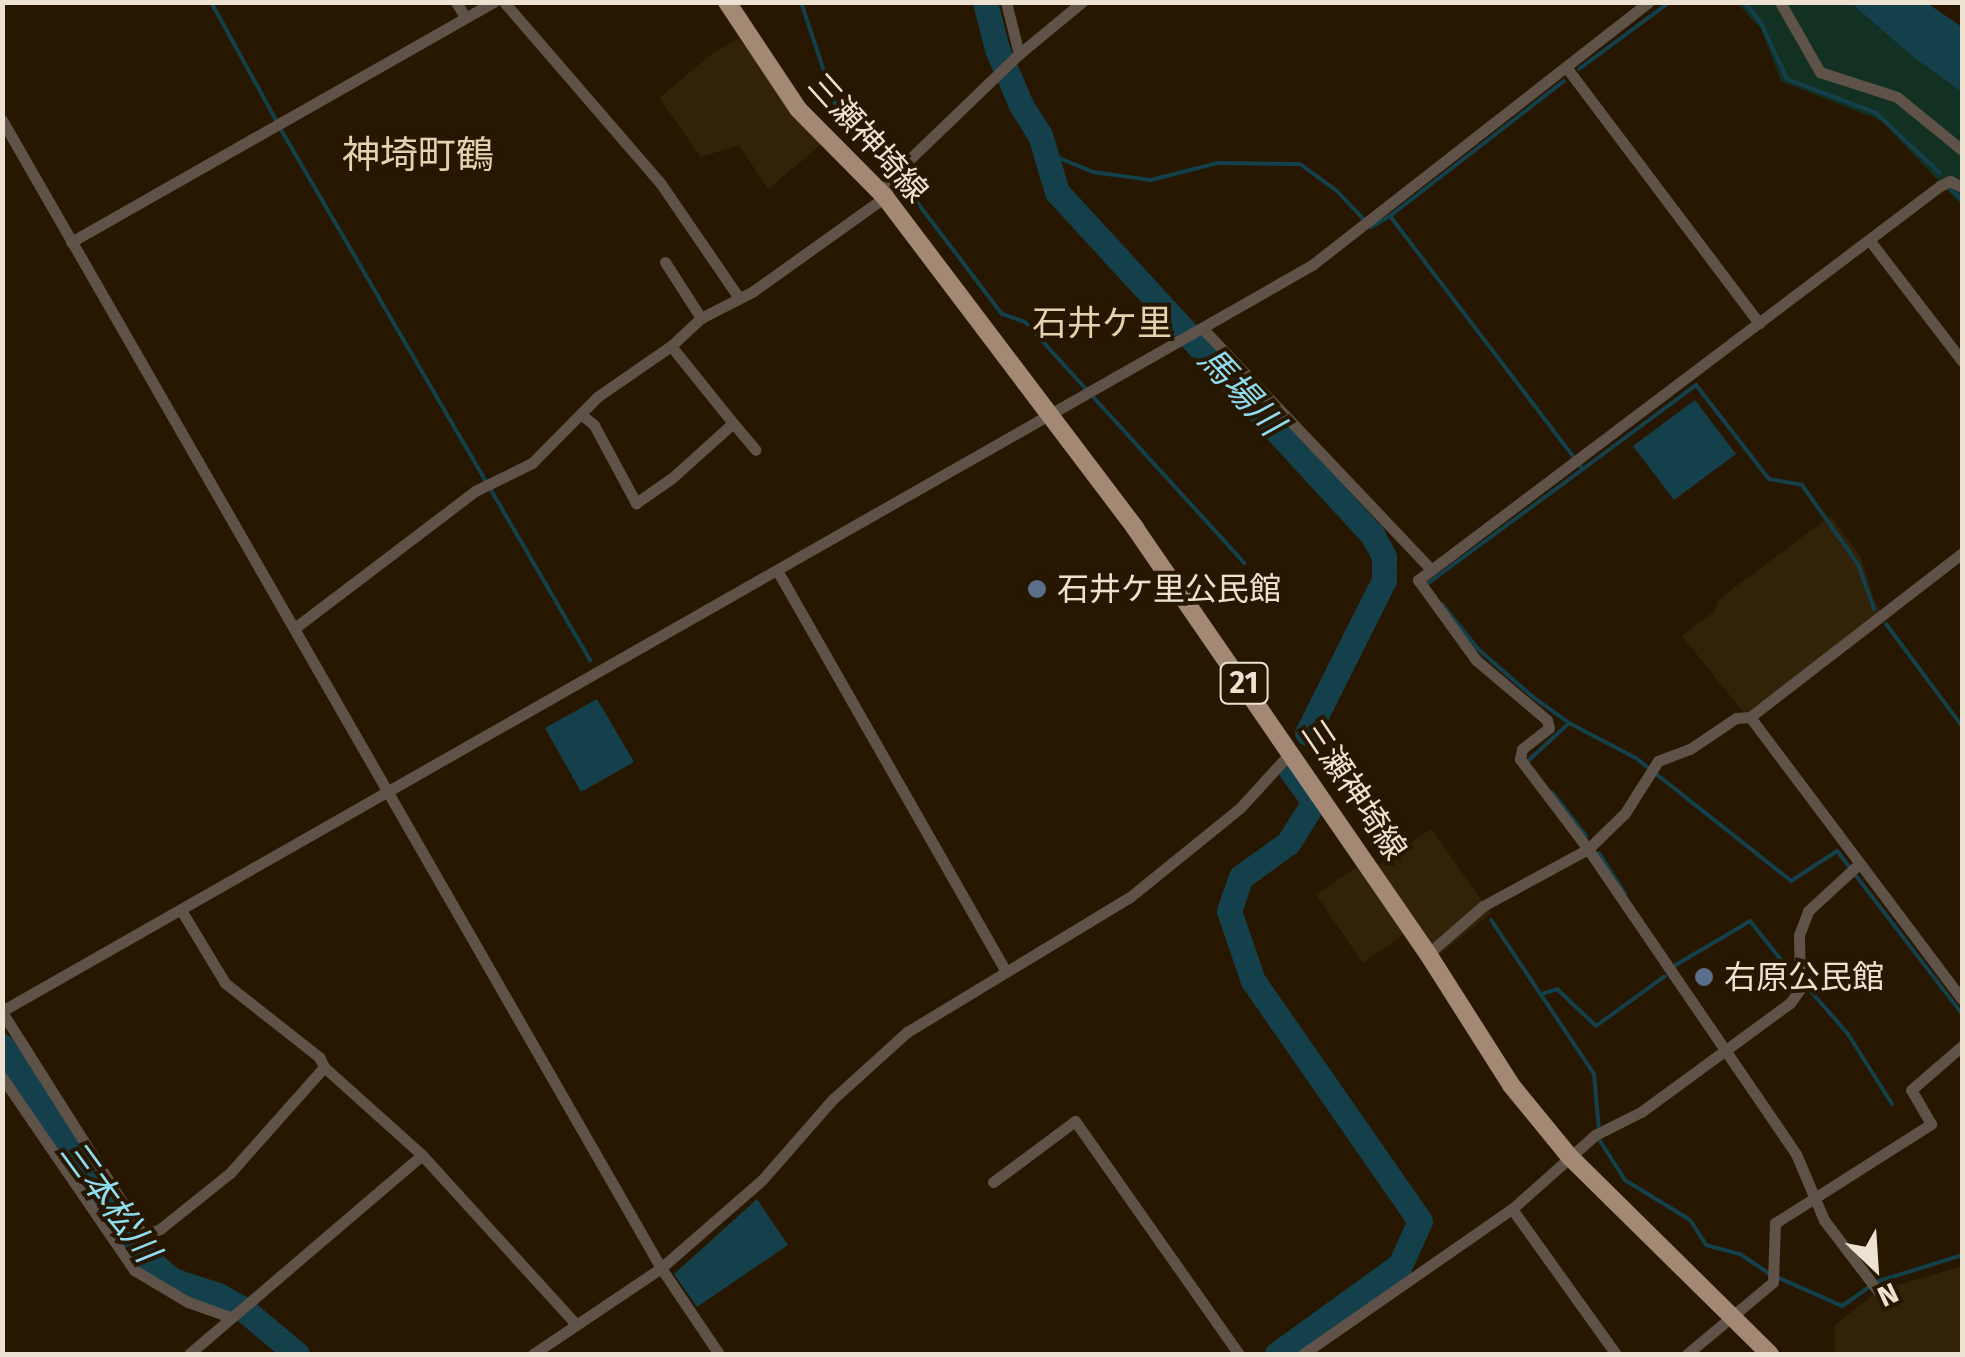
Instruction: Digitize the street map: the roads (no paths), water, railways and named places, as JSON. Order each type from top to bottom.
[{"type":"main road","name":"三瀬神埼線","points":[[727,2],[798,109],[887,188],[1052,414],[1292,752],[1511,1085],[1570,1158],[1770,1354]]},
{"type":"street","points":[[456,2],[465,18]]},
{"type":"street","points":[[70,242],[494,2]]},
{"type":"street","points":[[504,2],[660,184],[739,298]]},
{"type":"street","points":[[1006,2],[1013,14],[1019,54]]},
{"type":"street","points":[[296,627],[475,491],[532,463],[583,416],[596,397],[671,346],[701,318],[739,298],[887,188],[985,86],[1082,2]]},
{"type":"street","points":[[324,1067],[230,1173],[160,1229],[143,1235],[2,1012],[1312,265],[1650,2]]},
{"type":"street","points":[[1780,2],[1820,72],[1896,97],[1962,150]]},
{"type":"street","points":[[1566,67],[1759,322]]},
{"type":"street","points":[[2,120],[661,1268],[719,1354]]},
{"type":"street","points":[[1878,1291],[1824,1220],[1796,1154],[1588,849],[1520,759],[1522,749],[1549,728],[1547,720],[1476,660],[1418,587],[1418,580],[1940,186],[1950,182],[1962,187]]},
{"type":"street","points":[[1870,241],[1962,361]]},
{"type":"street","points":[[665,262],[701,318]]},
{"type":"street","points":[[1204,330],[1430,568]]},
{"type":"street","points":[[671,346],[756,450]]},
{"type":"street","points":[[583,416],[594,425],[636,503],[733,423]]},
{"type":"street","points":[[1428,954],[1483,906],[1588,849],[1625,812],[1650,769],[1690,749],[1726,722],[1750,717],[1962,553]]},
{"type":"street","points":[[778,572],[1006,972]]},
{"type":"street","points":[[1750,717],[1962,999]]},
{"type":"street","points":[[533,1354],[661,1268],[762,1180],[833,1100],[907,1032],[1130,897],[1240,808],[1292,752]]},
{"type":"street","points":[[1303,1354],[1512,1209],[1595,1135],[1641,1112],[1790,1003],[1800,990],[1798,935],[1808,911],[1859,864]]},
{"type":"street","points":[[181,910],[225,983],[319,1057],[324,1067],[422,1154],[576,1324]]},
{"type":"street","points":[[1687,1354],[1774,1282],[1775,1222],[1931,1124],[1911,1090],[1962,1046]]},
{"type":"street","points":[[2,1076],[134,1270],[188,1302],[230,1317]]},
{"type":"street","points":[[993,1182],[1075,1121],[1239,1354]]},
{"type":"street","points":[[188,1354],[422,1154]]},
{"type":"street","points":[[1512,1209],[1616,1354]]},
{"type":"water","points":[[1851,3],[1927,3],[1962,27],[1962,92],[1913,57]]},
{"type":"water","points":[[1695,400],[1736,454],[1674,500],[1633,446]]},
{"type":"water","points":[[597,699],[634,762],[581,792],[545,728]]},
{"type":"water","points":[[757,1199],[788,1245],[697,1307],[674,1274]]},
{"type":"waterway","points":[[211,2],[276,120]]},
{"type":"waterway","points":[[801,2],[837,110],[885,160],[1002,314],[1025,322],[1244,563]]},
{"type":"waterway","name":"馬場川","points":[[985,2],[997,49],[1021,105],[1040,135],[1057,192],[1372,534],[1384,557],[1384,580],[1307,733]]},
{"type":"waterway","points":[[1579,69],[1670,2]]},
{"type":"waterway","points":[[1744,2],[1761,23],[1787,79],[1876,113],[1940,173]]},
{"type":"waterway","points":[[1390,216],[1564,81]]},
{"type":"waterway","points":[[280,128],[590,660]]},
{"type":"waterway","points":[[1040,135],[1054,156],[1093,172],[1151,180],[1217,163],[1300,164],[1337,191],[1371,227],[1390,216],[1583,469],[1696,385],[1769,479],[1802,485],[1858,564],[1874,609]]},
{"type":"waterway","points":[[1951,190],[1962,200]]},
{"type":"waterway","points":[[1427,584],[1583,469]]},
{"type":"waterway","points":[[1442,604],[1478,649],[1533,697],[1569,723],[1636,758],[1791,881],[1837,851],[1962,1014]]},
{"type":"waterway","points":[[1886,624],[1962,726]]},
{"type":"waterway","points":[[1528,761],[1568,724]]},
{"type":"waterway","name":"馬場川","points":[[1277,1354],[1400,1265],[1420,1221],[1253,981],[1229,911],[1241,877],[1288,843],[1314,802],[1290,769]]},
{"type":"waterway","points":[[1552,792],[1586,836]]},
{"type":"waterway","points":[[1599,853],[1625,894]]},
{"type":"waterway","points":[[1491,920],[1594,1074],[1600,1141],[1625,1180],[1690,1220],[1706,1245],[1740,1254],[1768,1273],[1842,1306],[1869,1287]]},
{"type":"waterway","points":[[1674,966],[1750,921],[1790,971]]},
{"type":"waterway","points":[[1542,994],[1557,989],[1596,1026],[1665,976]]},
{"type":"waterway","points":[[1807,987],[1848,1034],[1892,1104]]},
{"type":"waterway","name":"三本松川","points":[[2,1046],[146,1258],[172,1280],[218,1295],[243,1309],[297,1354]]},
{"type":"waterway","points":[[1876,1282],[1962,1255]]},
{"type":"place","name":"石井ケ里公民館","points":[[1037,589]]},
{"type":"place","name":"右原公民館","points":[[1704,977]]},
{"type":"district","name":"神埼町鶴","points":[[418,156]]},
{"type":"district","name":"石井ケ里","points":[[1102,323]]}]
